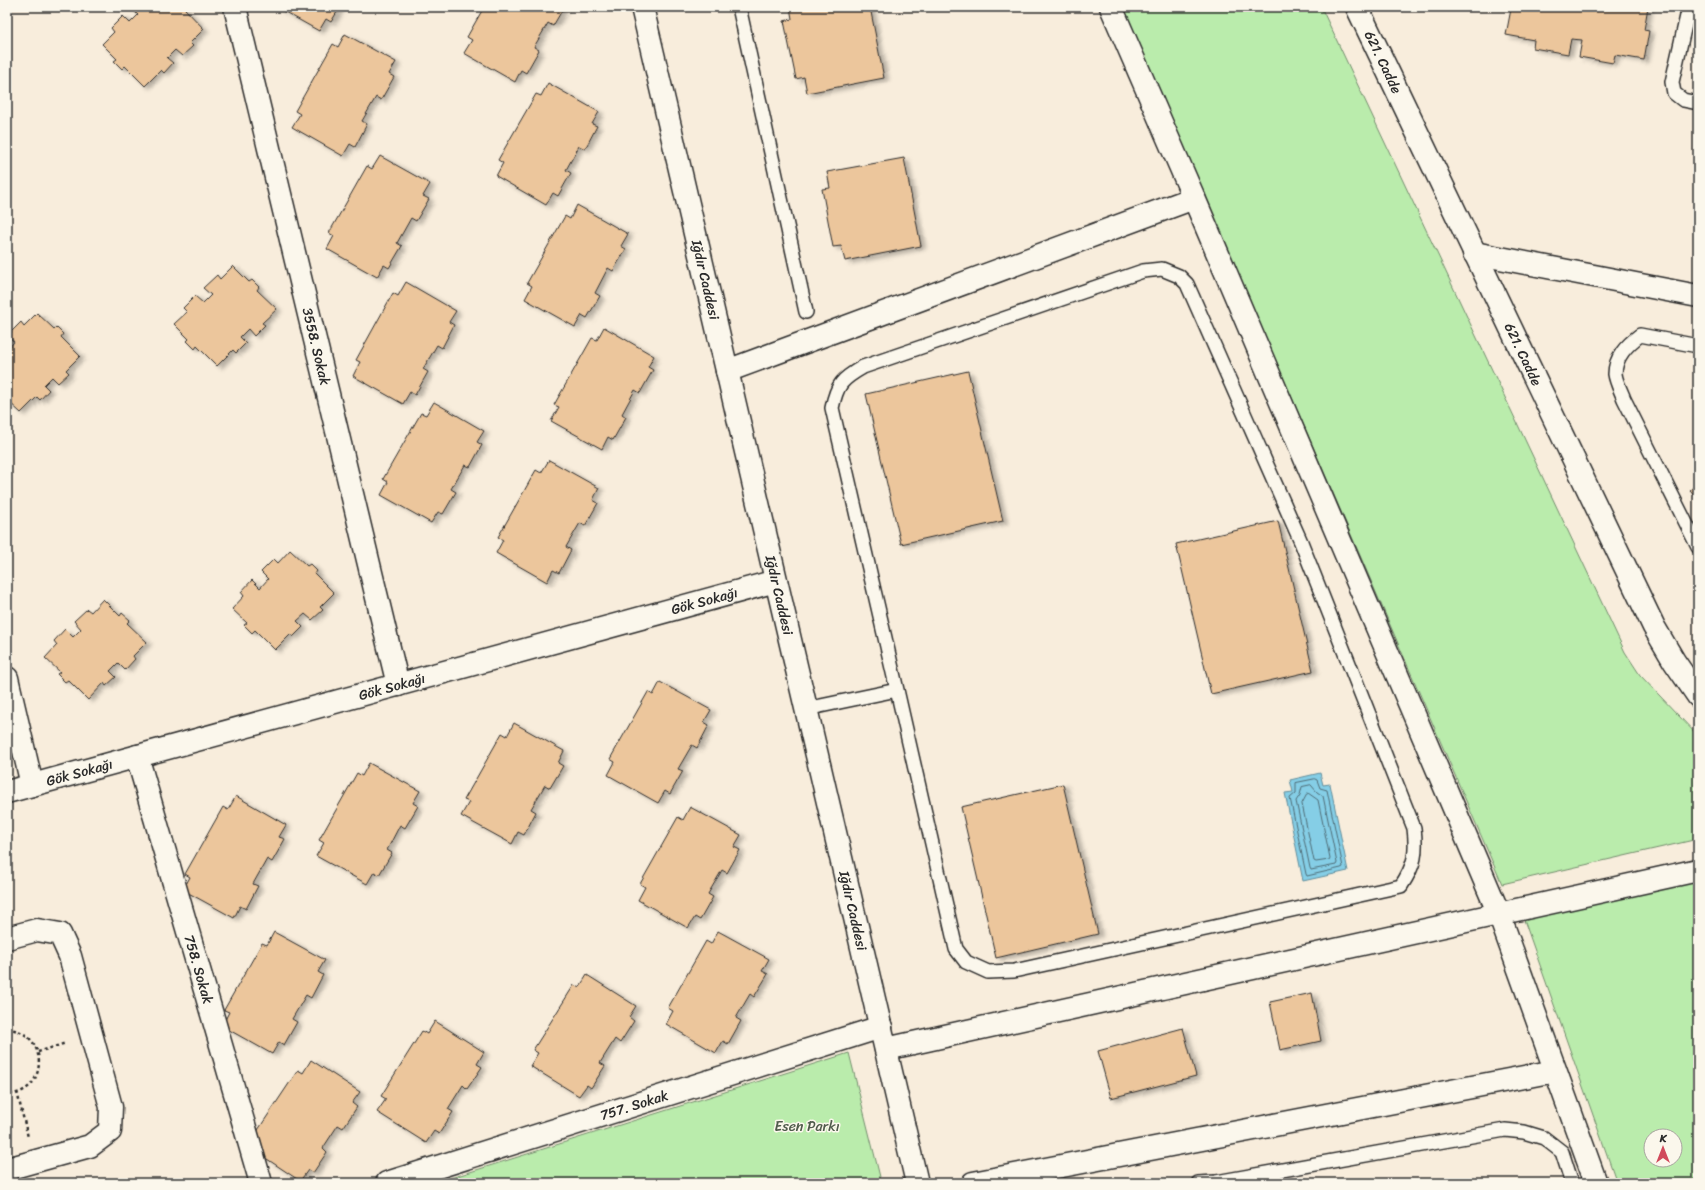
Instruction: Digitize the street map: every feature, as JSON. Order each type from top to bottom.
[{"type":"street","name":"3558. Sokak","points":[[235,7],[398,685]]},
{"type":"street","name":"Iğdır Caddesi","points":[[642,7],[881,1027],[914,1182]]},
{"type":"street","points":[[1111,7],[1499,914],[1596,1183]]},
{"type":"street","name":"621. Cadde","points":[[1357,7],[1654,628],[1698,696]]},
{"type":"street","points":[[727,371],[1194,198]]},
{"type":"street","points":[[1474,253],[1698,296]]},
{"type":"street","name":"Gök Sokağı","points":[[7,792],[776,581]]},
{"type":"street","points":[[7,678],[32,785]]},
{"type":"street","name":"758. Sokak","points":[[137,756],[261,1183]]},
{"type":"street","points":[[886,1049],[1698,870]]},
{"type":"street","points":[[7,938],[37,930],[60,934],[70,956],[111,1107],[110,1131],[90,1146],[7,1168]]},
{"type":"street","name":"757. Sokak","points":[[387,1183],[881,1027]]},
{"type":"street","points":[[973,1183],[1555,1071]]},
{"type":"lane","points":[[739,7],[806,312]]},
{"type":"lane","points":[[1689,7],[1672,82],[1674,93],[1683,100],[1698,103]]},
{"type":"lane","points":[[1162,269],[1179,276],[1187,284],[1301,542],[1414,828],[1417,849],[1410,873],[1401,886],[1022,969],[988,972],[966,962],[956,949],[898,690],[832,408],[836,390],[847,376],[863,367],[1143,271],[1162,269]]},
{"type":"lane","points":[[1698,346],[1640,335],[1628,344],[1618,359],[1615,375],[1624,399],[1698,547]]},
{"type":"lane","points":[[806,709],[898,690]]},
{"type":"lane","points":[[1198,1183],[1216,1182],[1505,1130],[1524,1132],[1544,1138],[1562,1152],[1572,1183]]},
{"type":"path","points":[[7,1029],[23,1033],[31,1039],[37,1048],[39,1058],[39,1068],[35,1078],[29,1086],[17,1092],[7,1094]]},
{"type":"path","points":[[17,1092],[34,1161]]},
{"type":"green space","points":[[1123,7],[1321,7],[1625,652],[1640,675],[1698,736],[1698,839],[1502,884]]},
{"type":"green space","points":[[1698,879],[1698,1183],[1617,1183],[1523,917]]},
{"type":"green space","name":"Esen Parkı","points":[[849,1053],[881,1181],[875,1183],[435,1183]]},
{"type":"water","points":[[1320,773],[1323,785],[1330,784],[1348,871],[1303,881],[1285,793],[1293,792],[1290,780]]},
{"type":"building","points":[[187,7],[185,9],[204,29],[190,43],[193,46],[182,56],[175,50],[167,58],[173,63],[164,73],[161,70],[145,86],[125,66],[122,69],[114,61],[117,59],[102,44],[114,32],[111,28],[123,16],[130,23],[138,15],[131,8]]},
{"type":"building","points":[[276,7],[340,7],[331,22],[326,19],[319,31]]},
{"type":"building","points":[[484,7],[564,7],[553,26],[548,23],[534,47],[539,50],[526,73],[521,70],[515,82],[464,53],[472,40],[467,37]]},
{"type":"building","points":[[790,7],[870,7],[884,78],[807,93],[804,77],[796,79],[784,21],[792,19]]},
{"type":"building","points":[[1516,7],[1648,7],[1644,30],[1649,31],[1644,60],[1615,55],[1613,63],[1579,57],[1582,40],[1571,39],[1568,54],[1533,48],[1534,40],[1506,35],[1511,9],[1516,10]]},
{"type":"building","points":[[345,34],[396,62],[389,74],[394,77],[381,100],[376,97],[362,121],[367,124],[355,147],[350,144],[343,156],[292,127],[300,114],[295,111],[333,44],[338,47]]},
{"type":"building","points":[[548,83],[599,112],[592,124],[597,126],[585,149],[579,146],[566,170],[571,173],[558,196],[553,193],[546,205],[496,176],[503,163],[498,160],[536,94],[541,96]]},
{"type":"building","points":[[380,156],[430,184],[423,196],[429,199],[416,221],[411,218],[397,243],[402,246],[389,268],[384,265],[377,277],[327,249],[334,236],[329,233],[367,166],[372,169]]},
{"type":"building","points":[[904,158],[921,246],[845,261],[841,246],[833,247],[822,189],[830,188],[827,172]]},
{"type":"building","points":[[577,205],[628,234],[621,246],[626,249],[613,271],[608,268],[595,293],[600,296],[587,318],[582,315],[575,327],[525,299],[532,286],[527,283],[565,216],[570,219]]},
{"type":"building","points":[[233,266],[249,282],[252,280],[259,287],[257,290],[277,309],[262,323],[265,325],[254,336],[248,329],[240,337],[246,343],[236,353],[233,350],[217,366],[197,346],[195,349],[187,341],[189,339],[174,324],[187,312],[183,308],[195,296],[203,303],[211,295],[203,288],[217,275],[220,279]]},
{"type":"building","points":[[406,282],[456,311],[449,322],[454,325],[442,348],[437,345],[423,369],[428,372],[415,395],[410,392],[403,404],[353,376],[360,362],[356,360],[393,293],[398,296]]},
{"type":"building","points":[[37,313],[54,329],[56,327],[63,334],[61,337],[80,356],[66,370],[69,373],[58,383],[52,377],[44,385],[49,390],[40,400],[37,397],[21,413],[7,400],[7,350],[14,342],[8,335],[21,322],[24,326]]},
{"type":"building","points":[[604,327],[654,356],[648,367],[653,370],[640,393],[635,390],[622,414],[626,417],[613,440],[608,437],[602,449],[551,421],[559,407],[554,405],[592,338],[597,340]]},
{"type":"building","points":[[968,371],[1003,521],[901,544],[866,394]]},
{"type":"building","points":[[434,402],[484,431],[477,442],[482,445],[470,467],[465,465],[451,489],[456,492],[443,514],[438,512],[431,523],[381,495],[388,482],[383,479],[421,413],[426,415]]},
{"type":"building","points":[[549,460],[599,488],[593,500],[598,503],[585,526],[580,523],[566,547],[571,550],[559,573],[553,570],[547,582],[496,553],[503,540],[498,537],[536,470],[541,473]]},
{"type":"building","points":[[1698,483],[1698,499],[1690,490]]},
{"type":"building","points":[[1278,521],[1313,671],[1211,694],[1176,544]]},
{"type":"building","points":[[290,550],[307,566],[310,564],[317,571],[315,574],[334,593],[320,607],[323,610],[312,620],[305,614],[297,621],[303,627],[293,637],[291,634],[275,650],[255,630],[252,633],[244,625],[247,623],[232,609],[244,596],[241,592],[252,580],[260,588],[268,579],[261,572],[274,559],[278,563]]},
{"type":"building","points":[[103,599],[120,616],[122,613],[130,620],[127,623],[147,642],[133,656],[135,659],[125,670],[118,663],[110,671],[116,677],[106,686],[104,683],[88,700],[68,680],[65,682],[57,674],[60,672],[45,658],[57,645],[54,641],[65,629],[73,637],[81,629],[74,621],[87,609],[91,612]]},
{"type":"building","points":[[660,682],[711,710],[704,722],[709,725],[697,748],[692,745],[678,769],[683,771],[670,794],[665,791],[658,803],[608,775],[615,762],[610,759],[648,692],[653,695]]},
{"type":"building","points":[[514,723],[564,751],[558,763],[563,766],[550,788],[545,785],[531,809],[536,812],[524,835],[518,832],[512,844],[461,816],[469,802],[464,800],[502,733],[507,736]]},
{"type":"building","points":[[369,763],[420,791],[413,803],[418,806],[405,828],[400,825],[387,850],[392,853],[379,875],[374,872],[367,884],[316,856],[324,843],[319,840],[357,773],[362,776]]},
{"type":"building","points":[[1063,784],[1098,934],[996,958],[961,807]]},
{"type":"building","points":[[236,796],[286,825],[279,837],[285,839],[272,862],[267,859],[253,884],[258,886],[246,909],[240,906],[234,918],[183,890],[190,877],[185,874],[223,807],[228,810]]},
{"type":"building","points":[[690,807],[741,835],[734,847],[740,850],[727,873],[722,870],[708,894],[713,897],[700,920],[695,917],[688,928],[638,900],[645,887],[640,884],[678,817],[683,820]]},
{"type":"building","points":[[718,931],[769,959],[762,971],[768,974],[754,997],[750,994],[736,1018],[741,1021],[728,1044],[723,1041],[716,1053],[666,1024],[673,1011],[668,1008],[706,941],[711,944]]},
{"type":"building","points":[[274,932],[325,960],[318,972],[323,975],[311,998],[306,995],[292,1019],[297,1022],[284,1045],[279,1042],[272,1054],[222,1026],[229,1012],[224,1010],[262,943],[267,945]]},
{"type":"building","points":[[587,975],[636,1006],[629,1017],[634,1021],[620,1043],[615,1039],[600,1063],[605,1066],[591,1088],[587,1085],[579,1096],[530,1066],[538,1053],[533,1050],[574,985],[579,988]]},
{"type":"building","points":[[1312,993],[1321,1041],[1280,1050],[1270,1002]]},
{"type":"building","points":[[435,1021],[484,1052],[477,1064],[482,1067],[467,1089],[463,1085],[448,1109],[453,1112],[439,1134],[434,1131],[426,1143],[377,1112],[386,1099],[381,1096],[422,1031],[427,1034]]},
{"type":"building","points":[[1183,1028],[1196,1076],[1111,1098],[1098,1051]]},
{"type":"building","points":[[311,1060],[360,1092],[352,1103],[357,1107],[343,1128],[338,1125],[323,1148],[327,1152],[313,1173],[308,1170],[300,1181],[252,1149],[260,1136],[256,1133],[298,1070],[303,1073]]}]
